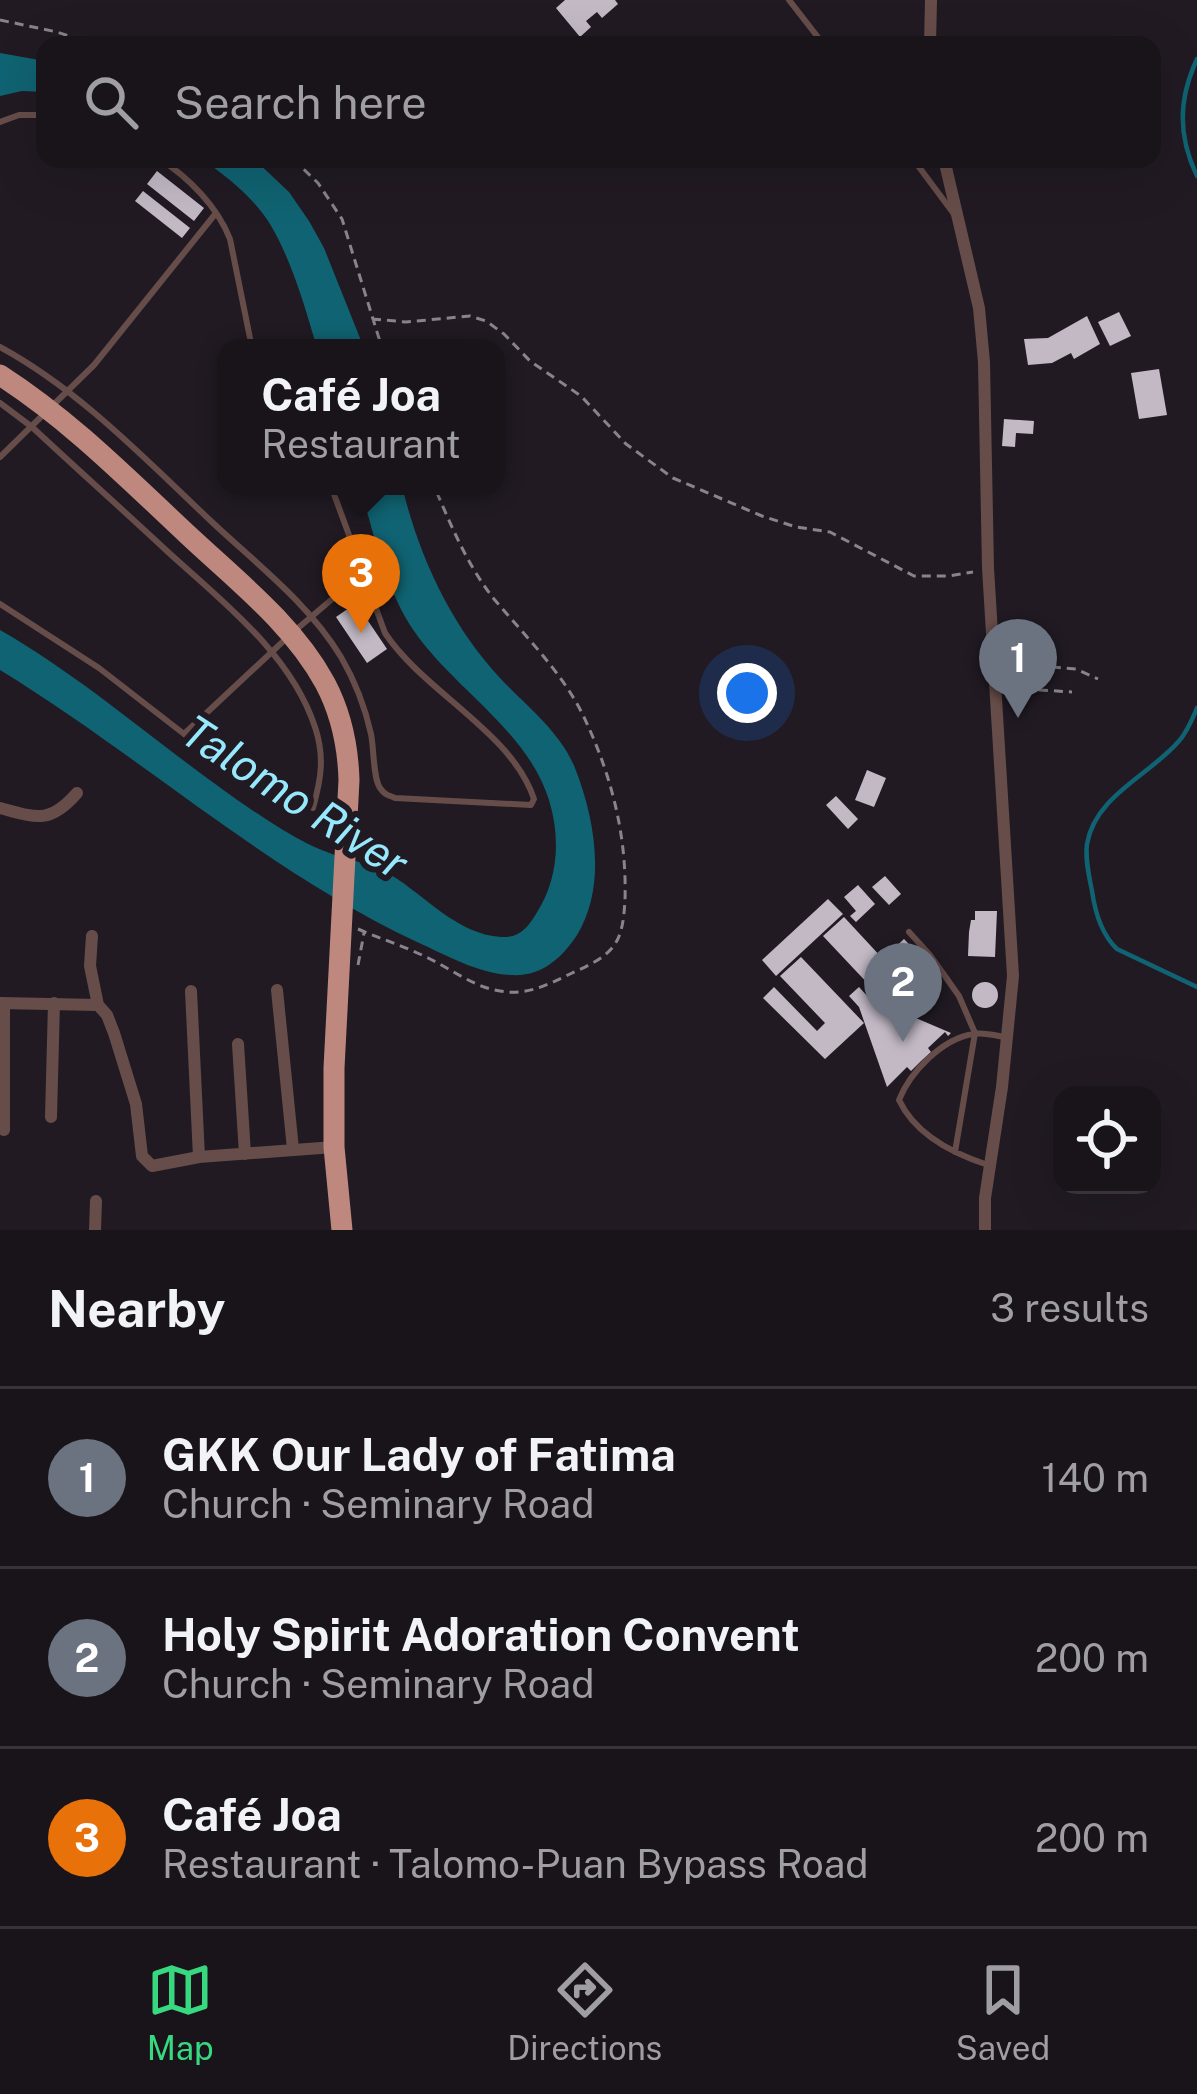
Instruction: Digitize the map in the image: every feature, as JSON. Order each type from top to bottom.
[{"type":"highway","points":[[0,375],[50,410],[257,599],[291,634],[336,706],[349,759],[348,964],[334,1068],[334,1147],[342,1230]]},
{"type":"street","points":[[930,36],[931,0]]},
{"type":"street","points":[[946,168],[979,308],[984,362],[988,568],[1013,976],[988,1165],[985,1230]]},
{"type":"street","points":[[0,808],[42,817],[63,809],[77,793]]},
{"type":"street","points":[[92,936],[90,966],[98,1005],[114,1034],[136,1104],[142,1156],[152,1166],[199,1157],[334,1147]]},
{"type":"street","points":[[278,990],[293,1150]]},
{"type":"street","points":[[190,991],[199,1157]]},
{"type":"street","points":[[4,1130],[2,1003],[98,1005]]},
{"type":"street","points":[[51,1117],[54,1003]]},
{"type":"street","points":[[238,1044],[245,1154]]},
{"type":"street","points":[[95,1230],[96,1201]]},
{"type":"lane","points":[[788,0],[817,36]]},
{"type":"lane","points":[[0,122],[36,115]]},
{"type":"lane","points":[[171,168],[216,213],[230,239],[250,339]]},
{"type":"lane","points":[[920,168],[958,220]]},
{"type":"lane","points":[[0,457],[119,337],[216,213]]},
{"type":"lane","points":[[0,346],[69,392],[311,616],[340,656],[359,694],[383,792],[395,798],[531,805],[534,800],[526,780],[510,757],[392,643],[334,495]]},
{"type":"lane","points":[[0,404],[32,427],[218,597],[271,652],[297,687],[316,729],[323,768],[313,808],[274,794],[184,734],[99,668],[0,604]]},
{"type":"lane","points":[[184,734],[364,572]]},
{"type":"lane","points":[[909,932],[959,996],[975,1033],[954,1154]]},
{"type":"lane","points":[[988,1165],[954,1154],[906,1114],[899,1100],[905,1084],[946,1042],[975,1033],[1007,1037]]},
{"type":"path","points":[[0,20],[69,36]]},
{"type":"path","points":[[302,168],[342,219],[379,339]]},
{"type":"path","points":[[373,319],[406,322],[470,316],[485,321],[530,361],[581,395],[626,444],[673,478],[762,516],[830,532],[914,576],[949,576],[988,568]]},
{"type":"path","points":[[348,964],[364,932],[485,987],[536,990],[602,956],[621,932],[623,845],[604,762],[556,672],[478,575],[438,495]]},
{"type":"path","points":[[994,662],[1076,669],[1098,680]]},
{"type":"path","points":[[995,688],[1072,692]]},
{"type":"water","points":[[0,53],[36,59],[36,92],[0,96]]},
{"type":"water","points":[[214,168],[264,168],[289,192],[324,248],[360,339],[314,339],[278,238],[264,215]]},
{"type":"water","points":[[363,495],[405,495],[427,563],[466,635],[561,742],[575,768],[595,852],[592,895],[571,944],[549,965],[532,973],[499,974],[475,968],[362,913],[256,848],[0,670],[0,630],[289,833],[391,875],[470,929],[501,937],[518,934],[536,914],[553,873],[556,844],[549,800],[524,752],[414,631],[381,561]]},
{"type":"building","points":[[565,0],[615,0],[618,4],[602,18],[597,12],[586,21],[591,27],[581,36],[556,8]]},
{"type":"building","points":[[157,171],[204,208],[194,221],[147,184]]},
{"type":"building","points":[[143,191],[190,228],[182,238],[135,201]]},
{"type":"building","points":[[1119,312],[1131,336],[1110,346],[1098,322]]},
{"type":"building","points":[[1087,316],[1100,344],[1074,359],[1071,353],[1052,363],[1028,365],[1024,339],[1048,338]]},
{"type":"building","points":[[1159,369],[1167,415],[1139,419],[1131,373]]},
{"type":"building","points":[[1004,419],[1034,421],[1033,434],[1016,433],[1015,447],[1002,446]]},
{"type":"building","points":[[356,603],[387,649],[367,663],[336,617]]},
{"type":"building","points":[[867,770],[886,778],[874,807],[855,800]]},
{"type":"building","points":[[836,796],[858,819],[848,829],[826,805]]},
{"type":"building","points":[[885,876],[901,894],[889,905],[872,887]]},
{"type":"building","points":[[858,885],[875,904],[856,922],[850,916],[856,911],[844,897]]},
{"type":"building","points":[[828,899],[843,914],[776,976],[762,960]]},
{"type":"building","points":[[975,911],[997,911],[995,957],[968,956]]},
{"type":"building","points":[[844,917],[883,959],[904,939],[929,965],[887,1004],[823,936]]},
{"type":"building","points":[[801,957],[864,1023],[825,1059],[763,998],[774,987],[817,1031],[825,1023],[780,976]]},
{"type":"building","points":[[985,982],[998,995],[985,1008],[972,995]]},
{"type":"building","points":[[859,987],[869,998],[951,1033],[945,1032],[911,1071],[907,1067],[887,1087],[859,1007],[849,996]]},
{"type":"waterway","points":[[1197,59],[1186,89],[1183,118],[1186,147],[1197,176]]},
{"type":"waterway","points":[[1197,708],[1179,741],[1101,812],[1087,844],[1097,915],[1111,943],[1197,987]]},
{"type":"place","name":"Café Joa","points":[[361,633]]},
{"type":"place","name":"GKK Our Lady of Fatima","points":[[1018,718]]},
{"type":"place","name":"Holy Spirit Adoration Convent","points":[[903,1042]]},
{"type":"water label","name":"Talomo River","points":[[295,797]]}]
